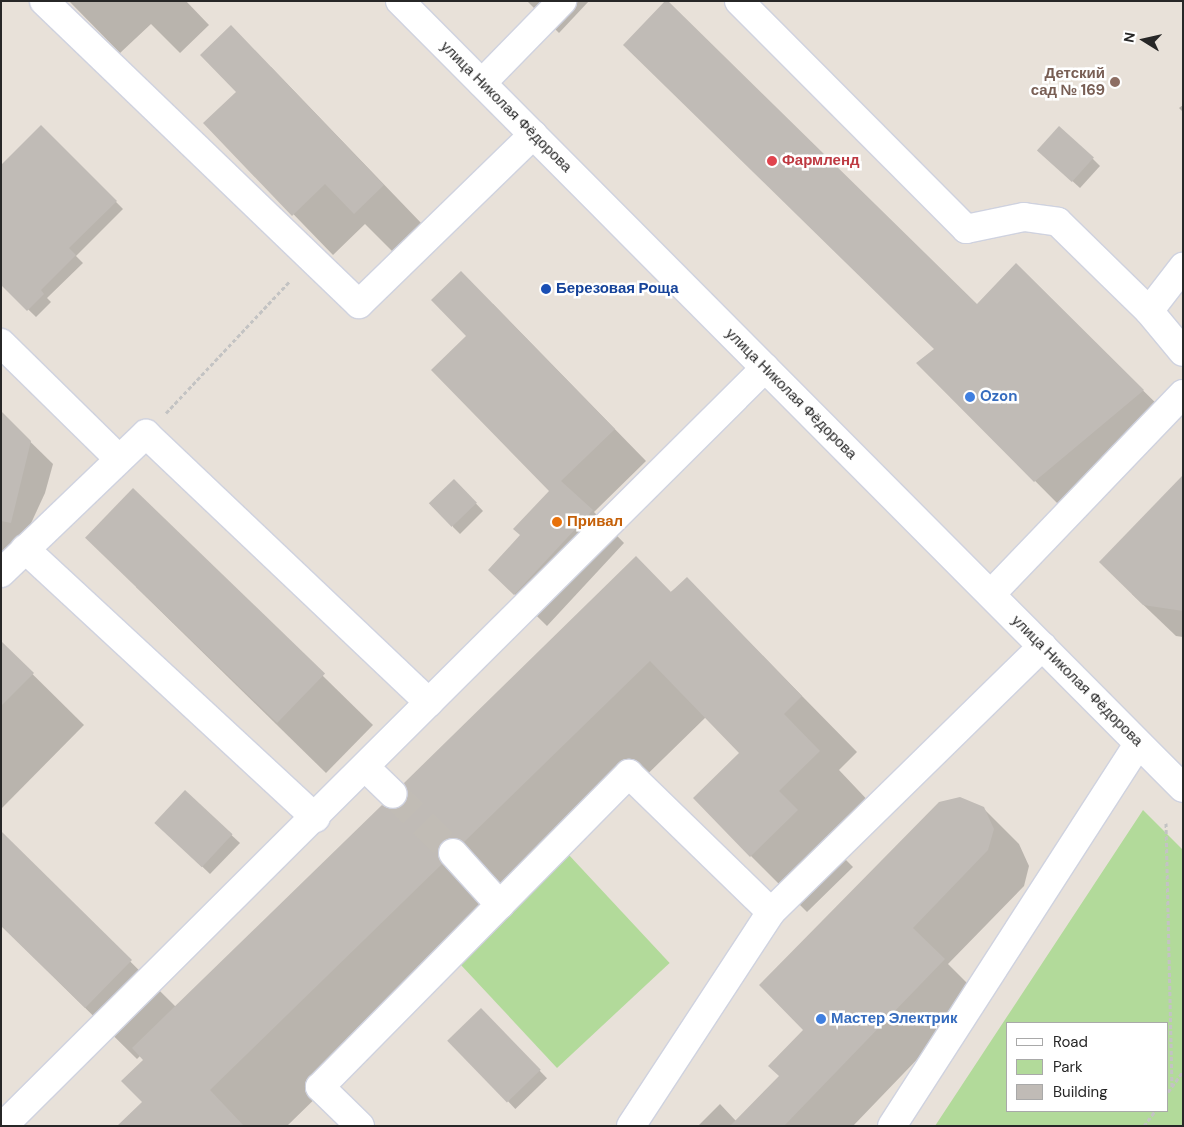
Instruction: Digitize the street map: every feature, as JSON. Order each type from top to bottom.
[{"type":"street","points":[[44,1],[359,304],[533,135]]},
{"type":"street","name":"улица Николая Фёдорова","points":[[400,1],[1183,788]]},
{"type":"street","points":[[482,83],[562,1]]},
{"type":"street","points":[[739,1],[966,229],[1024,218],[1058,222],[1149,310],[1183,352]]},
{"type":"street","points":[[1149,310],[1183,268]]},
{"type":"street","points":[[1,343],[119,459]]},
{"type":"street","points":[[3,1126],[366,768],[765,368]]},
{"type":"street","points":[[991,594],[1183,394]]},
{"type":"street","points":[[1,573],[146,434],[429,703]]},
{"type":"street","points":[[25,549],[315,818]]},
{"type":"street","points":[[631,1126],[771,912],[1043,646]]},
{"type":"street","points":[[892,1126],[1138,744]]},
{"type":"street","points":[[366,768],[393,794]]},
{"type":"street","points":[[360,1126],[320,1087],[629,774],[771,912]]},
{"type":"street","points":[[453,853],[500,904]]},
{"type":"path","points":[[146,434],[311,258]]},
{"type":"path","points":[[1166,822],[1172,1087]]},
{"type":"path","points":[[1169,1091],[1183,1071]]},
{"type":"path","points":[[1144,1126],[1154,1112]]},
{"type":"green space","points":[[1143,810],[1183,850],[1183,1126],[935,1126]]},
{"type":"green space","points":[[568,854],[670,963],[557,1068],[455,959]]},
{"type":"building","points":[[665,1],[668,1],[977,304],[1016,263],[1144,390],[1034,482],[916,363],[934,349],[623,45]]},
{"type":"building","points":[[231,25],[384,185],[354,214],[325,184],[292,216],[203,123],[236,92],[200,55]]},
{"type":"building","points":[[41,125],[117,201],[69,248],[76,255],[41,290],[44,294],[27,311],[1,285],[1,165]]},
{"type":"building","points":[[1059,126],[1094,157],[1072,182],[1037,151]]},
{"type":"building","points":[[461,271],[615,429],[561,481],[593,510],[514,595],[488,570],[520,535],[513,529],[549,491],[431,370],[466,336],[431,300]]},
{"type":"building","points":[[1,411],[31,441],[11,523],[1,521]]},
{"type":"building","points":[[1183,475],[1183,611],[1143,605],[1099,562]]},
{"type":"building","points":[[454,479],[477,503],[452,527],[429,503]]},
{"type":"building","points":[[133,488],[325,673],[277,723],[85,538]]},
{"type":"building","points":[[636,556],[671,592],[687,577],[802,696],[784,714],[820,751],[779,791],[798,810],[750,857],[693,798],[739,753],[650,661],[464,842],[450,838],[442,842],[438,856],[442,864],[210,1090],[244,1126],[117,1126],[142,1102],[121,1081],[143,1060],[132,1048],[382,805],[390,809],[404,805],[408,797],[404,783]]},
{"type":"building","points":[[1,641],[34,673],[1,706]]},
{"type":"building","points":[[185,790],[233,834],[202,867],[154,823]]},
{"type":"building","points":[[960,797],[984,807],[994,829],[988,850],[913,928],[945,959],[784,1126],[730,1126],[779,1076],[768,1066],[803,1030],[759,985],[939,802]]},
{"type":"building","points":[[1,831],[132,960],[85,1008],[1,926]]},
{"type":"building","points":[[481,1008],[541,1070],[507,1103],[447,1041]]},
{"type":"tunnel","points":[[393,794],[453,853]]},
{"type":"place","name":"Детский сад № 169","points":[[1115,82]]},
{"type":"place","name":"Фармленд","points":[[772,161]]},
{"type":"place","name":"Березовая Роща","points":[[546,289]]},
{"type":"place","name":"Ozon","points":[[970,397]]},
{"type":"place","name":"Привал","points":[[557,522]]},
{"type":"place","name":"Мастер Электрик","points":[[821,1019]]}]
